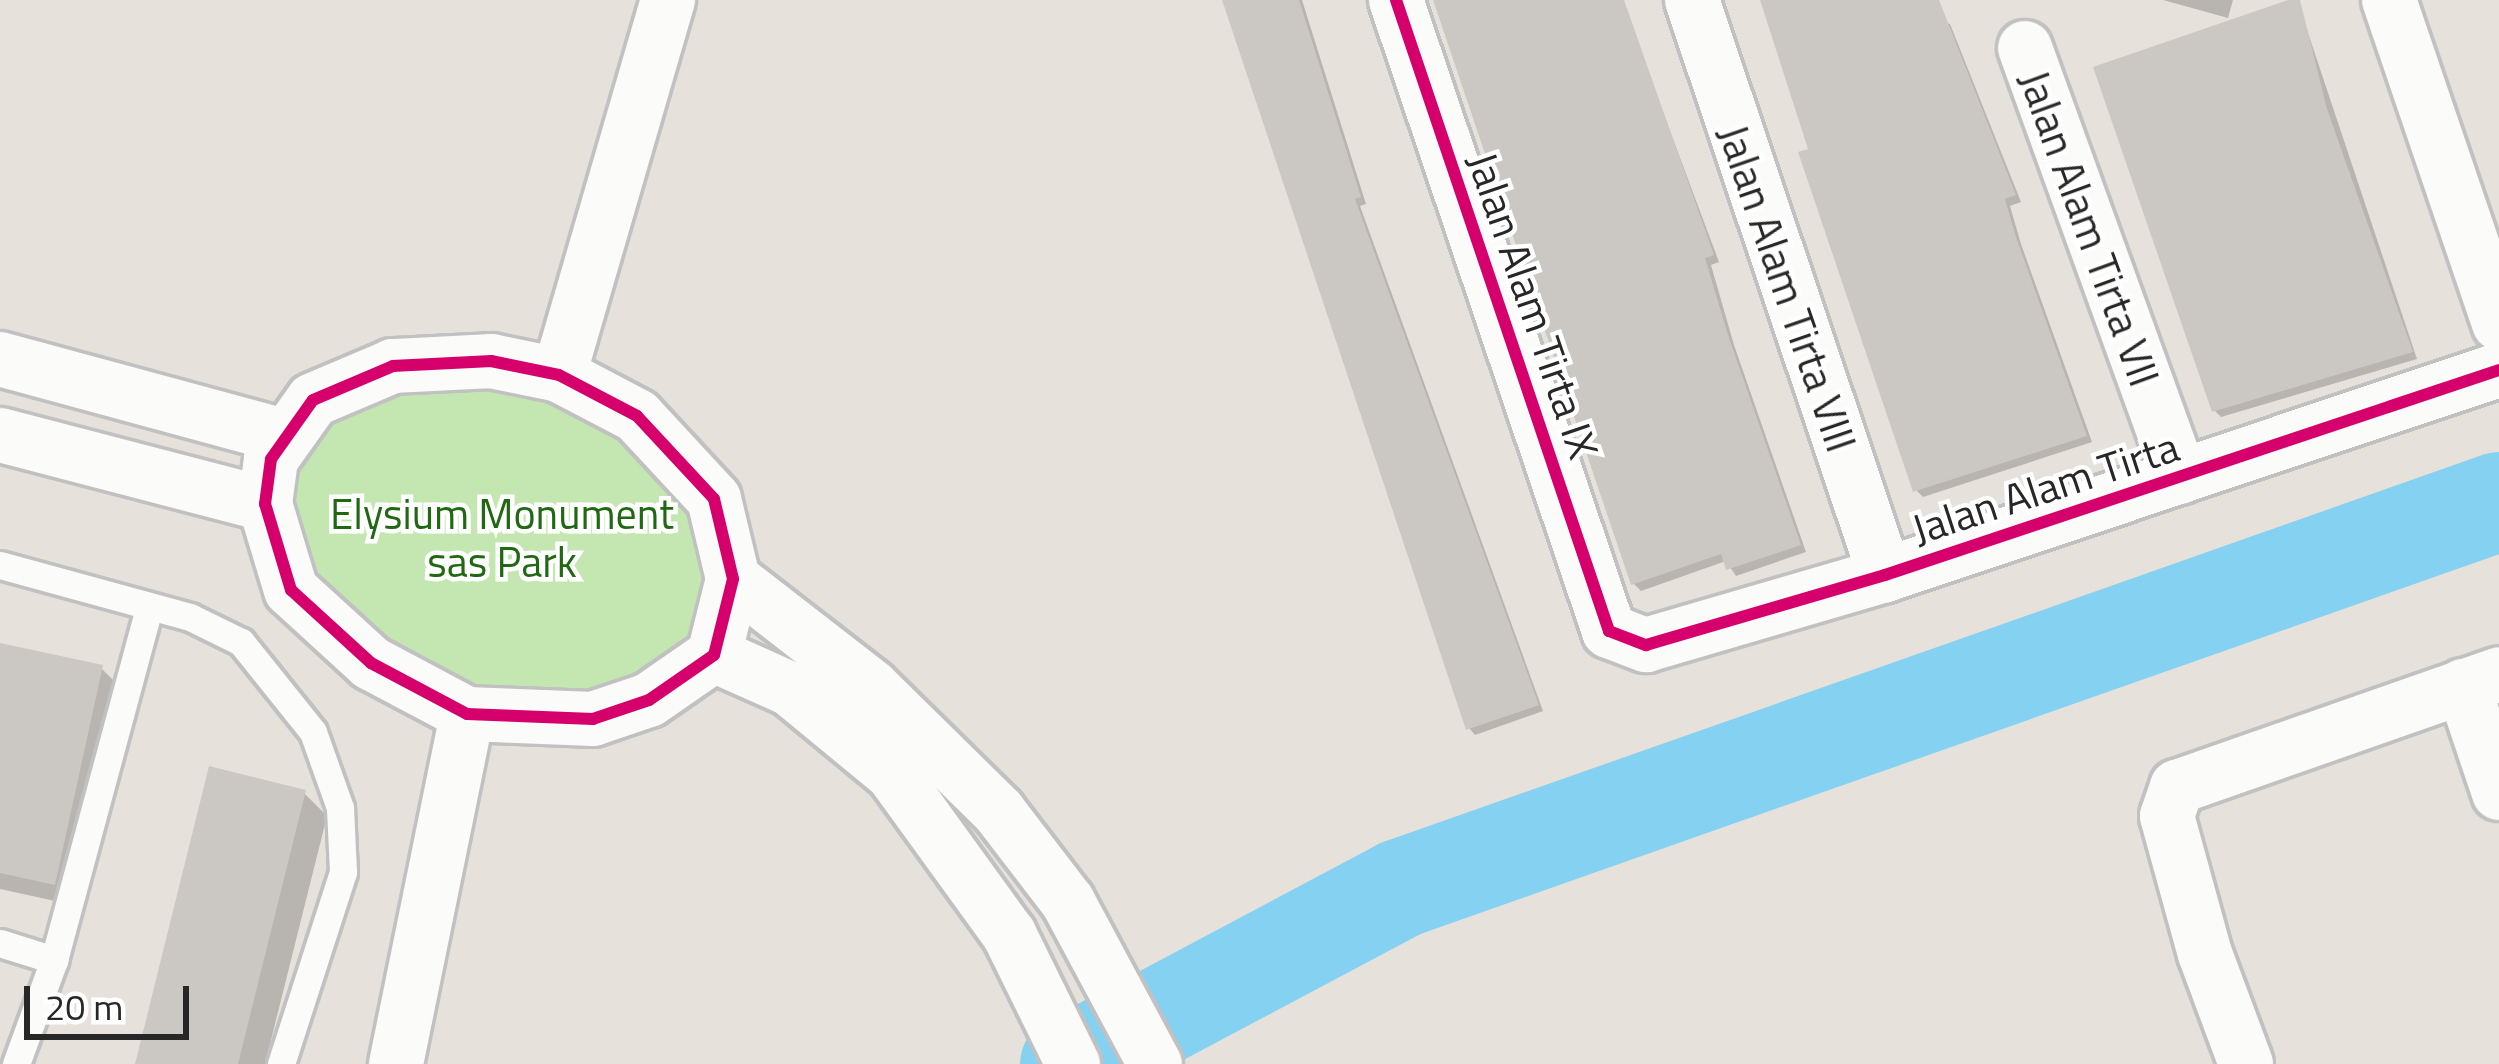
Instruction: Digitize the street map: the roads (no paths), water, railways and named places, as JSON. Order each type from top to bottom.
[{"type":"street","points":[[559,375],[668,0]]},
{"type":"street","name":"Jalan Alam Tirta IX","points":[[1396,0],[1609,631]]},
{"type":"street","name":"Jalan Alam Tirta VIII","points":[[1692,0],[1885,575]]},
{"type":"street","points":[[2389,0],[2499,324]]},
{"type":"street","name":"Jalan Alam Tirta VII","points":[[2025,48],[2180,476]]},
{"type":"street","points":[[0,359],[283,436]]},
{"type":"street","points":[[490,361],[559,375],[670,443],[714,499],[733,579],[714,656],[649,700],[593,719],[467,714],[371,663],[309,613],[291,590],[266,504],[283,436],[313,400],[392,366],[490,361]]},
{"type":"street","name":"Jalan Alam Tirta","points":[[1609,631],[1646,645],[1682,639],[2499,370]]},
{"type":"street","points":[[0,435],[266,504]]},
{"type":"street","points":[[733,579],[872,687],[999,812],[1068,902],[1155,1064]]},
{"type":"street","points":[[714,656],[790,689],[892,774],[1009,934],[1073,1064]]},
{"type":"street","points":[[2246,1064],[2205,954],[2168,816],[2177,788],[2481,680],[2499,793]]},
{"type":"street","points":[[396,1064],[467,714]]},
{"type":"lane","points":[[0,565],[190,617],[241,642],[313,732],[340,808],[343,872],[281,1064]]},
{"type":"lane","points":[[8,1063],[55,960],[149,609]]},
{"type":"lane","points":[[0,943],[55,960]]},
{"type":"waterway","points":[[1069,1064],[1400,888],[2499,501]]},
{"type":"park label","name":"Elysium Monument sas Park","points":[[502,537]]}]
